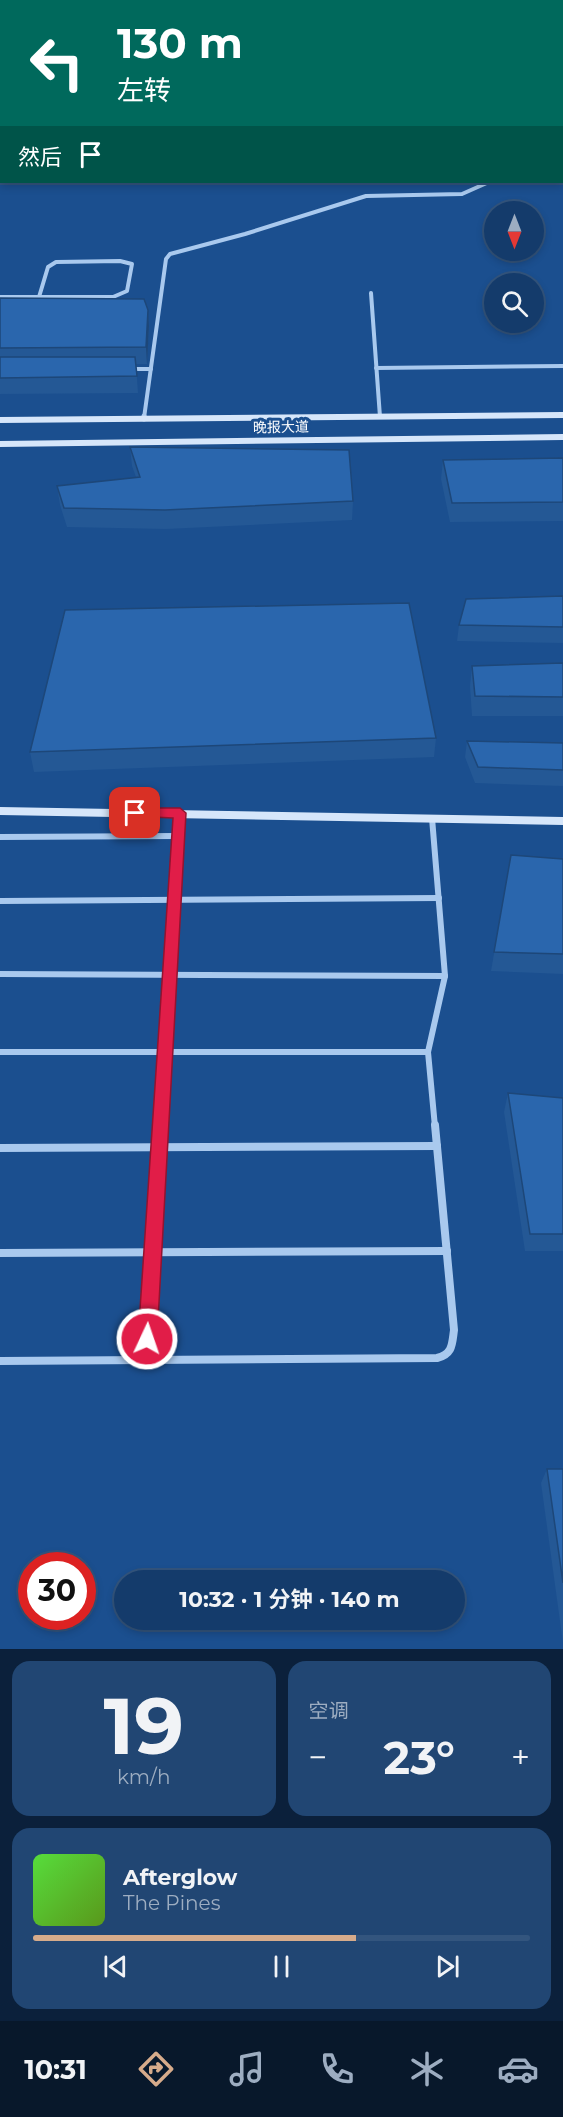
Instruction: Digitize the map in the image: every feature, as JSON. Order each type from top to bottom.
[{"type":"main road","name":"晚报大道","points":[[0,420],[563,415]]},
{"type":"main road","name":"晚报大道","points":[[0,444],[563,437]]},
{"type":"main road","points":[[0,811],[563,821]]},
{"type":"street","points":[[144,419],[166,259],[170,254],[245,234],[366,196],[462,194],[487,183]]},
{"type":"street","points":[[0,297],[39,297],[119,296],[127,291],[132,264],[120,261],[56,262],[48,267],[39,297]]},
{"type":"street","points":[[371,292],[380,417]]},
{"type":"street","points":[[376,368],[563,366]]},
{"type":"street","points":[[128,369],[151,369]]},
{"type":"street","points":[[146,1360],[180,813]]},
{"type":"street","points":[[0,1360],[437,1358],[445,1356],[452,1349],[454,1341],[447,1251],[428,1052],[445,976],[432,818]]},
{"type":"street","points":[[0,837],[178,836]]},
{"type":"street","points":[[0,901],[439,898]]},
{"type":"street","points":[[0,974],[445,976]]},
{"type":"street","points":[[0,1052],[165,1050],[428,1052]]},
{"type":"street","points":[[0,1148],[437,1146]]},
{"type":"street","points":[[0,1253],[447,1251]]},
{"type":"building","points":[[0,298],[144,299],[148,310],[146,347],[0,348]]},
{"type":"building","points":[[0,357],[135,357],[137,376],[0,378]]},
{"type":"building","points":[[130,447],[349,450],[353,501],[165,510],[64,508],[57,486],[140,477]]},
{"type":"building","points":[[563,458],[563,502],[452,503],[443,460]]},
{"type":"building","points":[[563,596],[563,627],[459,625],[466,599]]},
{"type":"building","points":[[409,603],[436,738],[30,752],[65,610]]},
{"type":"building","points":[[563,663],[563,697],[475,696],[472,666]]},
{"type":"building","points":[[467,741],[563,743],[563,770],[478,767]]},
{"type":"building","points":[[511,855],[563,859],[563,954],[494,952]]},
{"type":"building","points":[[508,1093],[563,1098],[563,1234],[530,1234]]},
{"type":"building","points":[[547,1469],[563,1469],[563,1583]]},
{"type":"route","points":[[135,813],[180,813],[147,1339]]}]
